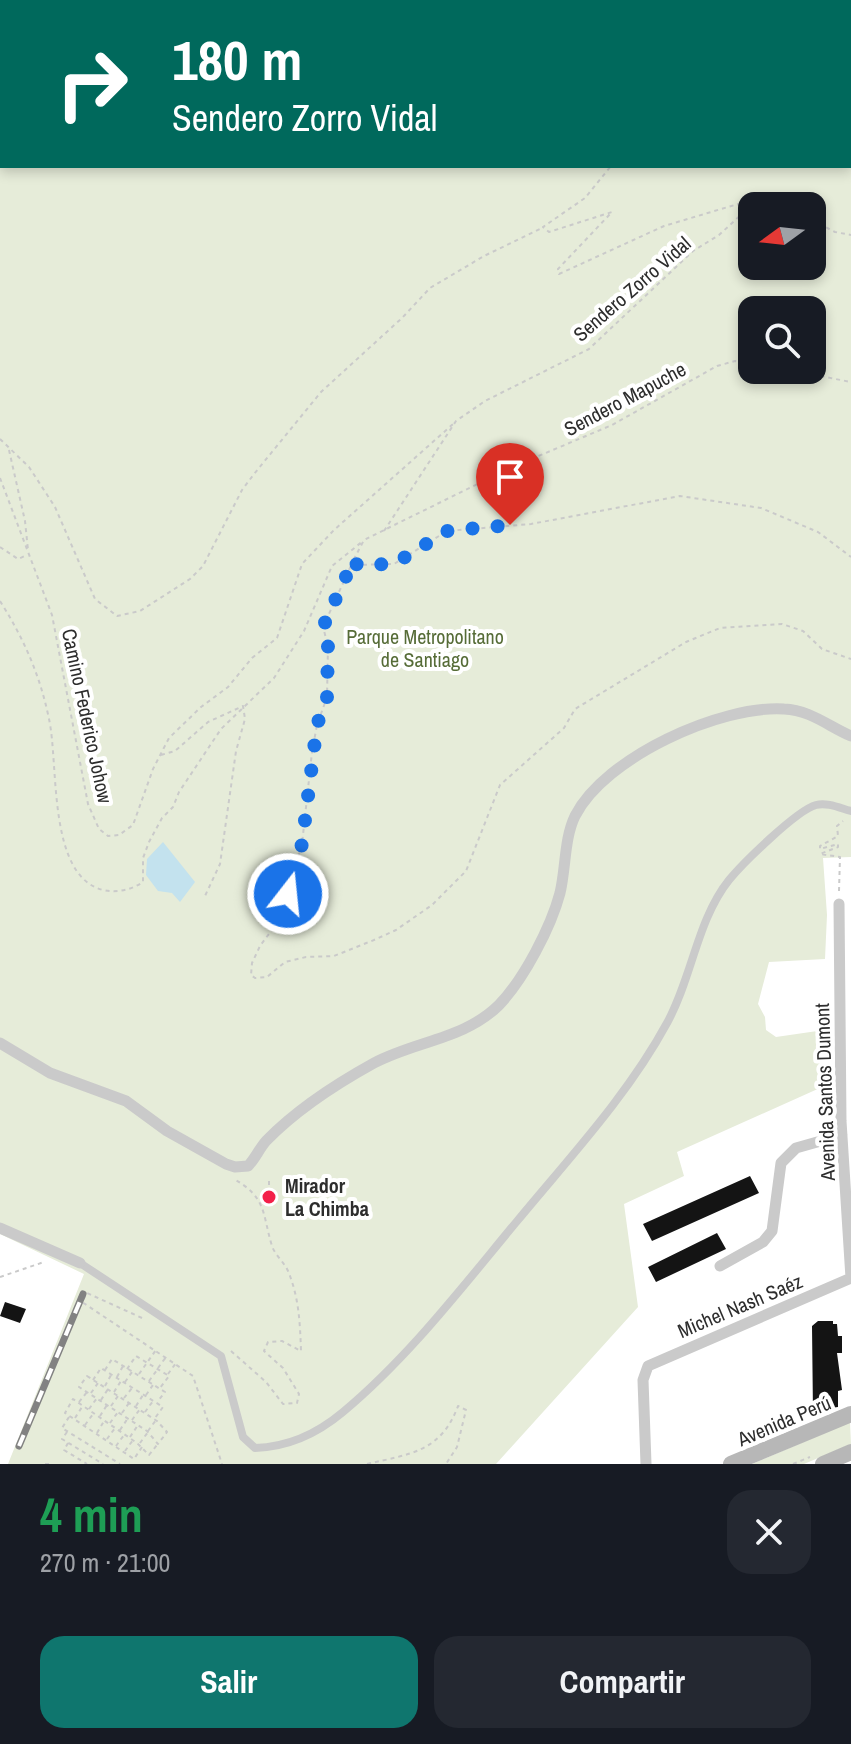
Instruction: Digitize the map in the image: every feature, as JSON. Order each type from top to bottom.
[{"type":"main road","name":"Avenida Perú","points":[[731,1464],[851,1414]]},
{"type":"main road","points":[[823,1464],[851,1452]]},
{"type":"street","points":[[0,1043],[50,1073],[126,1101],[167,1131],[226,1164],[248,1166],[283,1125],[342,1082],[389,1056],[469,1027],[502,1002],[523,971],[553,914],[575,816],[587,799],[629,760],[678,733],[767,709],[810,714],[851,736]]},
{"type":"street","points":[[0,1228],[74,1261],[221,1356],[243,1437],[255,1448],[277,1447],[305,1436],[342,1413],[422,1335],[602,1119],[667,1022],[713,905],[728,881],[745,862],[806,809],[828,804],[851,814]]},
{"type":"street","name":"Avenida Santos Dumont","points":[[839,904],[842,1135],[848,1169],[851,1278]]},
{"type":"street","points":[[720,1266],[763,1242],[772,1231],[781,1163],[796,1148],[842,1135]]},
{"type":"street","name":"Michel Nash Saéz","points":[[646,1464],[645,1369],[654,1362],[851,1278]]},
{"type":"path","points":[[0,439],[29,467],[55,507],[95,599],[117,616],[140,611],[190,579],[203,566],[242,490],[254,474],[321,392],[430,288],[484,256],[543,227],[585,198],[609,168]]},
{"type":"path","name":"Sendero Zorro Vidal","points":[[543,227],[549,232],[612,212],[558,269],[562,275],[664,226],[738,204]]},
{"type":"path","name":"Sendero Zorro Vidal","points":[[383,532],[456,421],[485,401],[589,349],[693,251],[719,235],[738,218]]},
{"type":"path","points":[[826,227],[851,235]]},
{"type":"path","name":"Sendero Mapuche","points":[[383,532],[510,468],[612,425],[717,366],[738,362]]},
{"type":"path","points":[[826,377],[851,382]]},
{"type":"path","name":"Camino Federico Johow","points":[[0,478],[52,615],[88,804],[99,829],[108,836],[119,835],[133,825],[169,738],[228,687],[252,658],[277,638],[302,564],[334,530],[456,421]]},
{"type":"path","points":[[0,547],[18,559],[28,555],[25,521],[9,448]]},
{"type":"path","points":[[354,559],[357,565],[394,564],[447,531],[531,524],[680,496],[761,508],[818,532],[851,557]]},
{"type":"path","points":[[0,601],[35,663],[50,721],[64,850],[77,874],[92,887],[107,891],[126,890],[143,882],[143,858],[162,818],[173,807],[179,792],[221,729],[274,678],[304,631],[332,566],[364,540],[383,532]]},
{"type":"path","points":[[364,540],[323,627],[328,646],[327,697],[312,752],[302,844],[280,919],[252,963],[251,975],[255,978],[267,977],[285,962],[306,957],[334,956],[374,940],[396,930],[432,905],[466,871],[500,785],[564,728],[575,709],[636,675],[686,642],[720,628],[782,624],[803,631],[822,649],[851,659]]},
{"type":"path","points":[[160,755],[175,751],[208,722],[243,706]]},
{"type":"path","points":[[204,898],[220,864],[236,751],[245,719],[243,706]]},
{"type":"path","points":[[839,904],[840,857],[820,854],[838,847],[838,844],[820,849],[820,846],[838,836],[837,826],[851,814]]},
{"type":"path","points":[[210,1347],[231,1351],[266,1382],[283,1404],[297,1403],[299,1394],[283,1368],[264,1351],[268,1342],[282,1341],[301,1351],[296,1291],[287,1267],[272,1248],[263,1209],[254,1192],[234,1179]]},
{"type":"path","points":[[269,1181],[269,1197]]},
{"type":"path","points":[[0,1277],[30,1265],[74,1261]]},
{"type":"path","points":[[154,1323],[87,1293],[82,1302],[193,1376],[222,1464]]},
{"type":"path","points":[[138,1375],[156,1350]]},
{"type":"path","points":[[116,1378],[136,1356],[167,1375]]},
{"type":"path","points":[[148,1382],[166,1356]]},
{"type":"path","points":[[104,1371],[112,1359],[165,1392],[157,1403]]},
{"type":"path","points":[[159,1389],[176,1363]]},
{"type":"path","points":[[93,1380],[101,1368],[163,1407],[155,1420],[148,1432],[140,1446],[134,1459],[65,1413],[73,1399],[132,1439],[140,1446],[149,1455],[158,1444],[167,1432],[155,1420],[140,1409],[135,1407],[124,1399],[118,1396],[108,1389],[104,1387],[98,1383],[93,1380],[87,1376],[79,1387],[148,1432],[158,1444]]},
{"type":"path","points":[[114,1393],[132,1372]]},
{"type":"path","points":[[104,1387],[111,1375]]},
{"type":"path","points":[[78,1403],[98,1383]]},
{"type":"path","points":[[135,1407],[153,1385]]},
{"type":"path","points":[[124,1399],[132,1388]]},
{"type":"path","points":[[88,1410],[108,1389]]},
{"type":"path","points":[[99,1417],[118,1396]]},
{"type":"path","points":[[144,1413],[153,1401]]},
{"type":"path","points":[[109,1424],[129,1403]]},
{"type":"path","points":[[74,1419],[83,1406]]},
{"type":"path","points":[[367,1464],[405,1457],[429,1447],[437,1441],[458,1406],[466,1410],[457,1447],[446,1464]]},
{"type":"path","points":[[119,1431],[140,1409]]},
{"type":"path","points":[[85,1426],[94,1414]]},
{"type":"path","points":[[69,1416],[62,1428],[120,1464]]},
{"type":"path","points":[[96,1434],[105,1421]]},
{"type":"path","points":[[125,1452],[138,1425]]},
{"type":"path","points":[[106,1440],[115,1428]]},
{"type":"path","points":[[68,1431],[62,1439],[102,1464],[110,1458]]},
{"type":"path","points":[[116,1447],[125,1434]]},
{"type":"path","points":[[77,1437],[64,1450],[86,1464],[98,1450]]},
{"type":"path","points":[[75,1456],[88,1444]]},
{"type":"path","points":[[126,1464],[131,1457]]},
{"type":"path","points":[[76,1464],[80,1459]]},
{"type":"path","points":[[45,1464],[50,1464]]},
{"type":"green space","name":"Parque Metropolitano de Santiago","points":[[0,168],[851,168],[851,857],[823,858],[827,915],[825,959],[769,962],[758,1004],[765,1017],[766,1030],[776,1037],[831,1029],[831,1083],[677,1152],[684,1176],[624,1204],[638,1307],[496,1464],[8,1464],[84,1274],[0,1234]]},
{"type":"green space","points":[[850,1422],[851,1444],[804,1464],[752,1464]]},
{"type":"water","points":[[163,842],[195,882],[180,902],[172,893],[158,891],[146,875],[147,859]]},
{"type":"building","points":[[750,1176],[759,1193],[652,1241],[643,1224]]},
{"type":"building","points":[[717,1233],[726,1249],[656,1282],[648,1267]]},
{"type":"building","points":[[5,1302],[26,1309],[20,1323],[0,1316]]},
{"type":"building","points":[[818,1321],[833,1321],[837,1324],[838,1336],[842,1336],[842,1353],[837,1353],[842,1390],[838,1391],[838,1407],[824,1409],[823,1414],[813,1414],[812,1326]]},
{"type":"railway","points":[[19,1446],[83,1294]]},
{"type":"place","name":"Mirador La Chimba","points":[[269,1197]]},
{"type":"route","points":[[288,894],[302,844],[317,725],[327,697],[328,646],[323,627],[354,559],[357,565],[394,564],[447,531],[510,525]]}]
